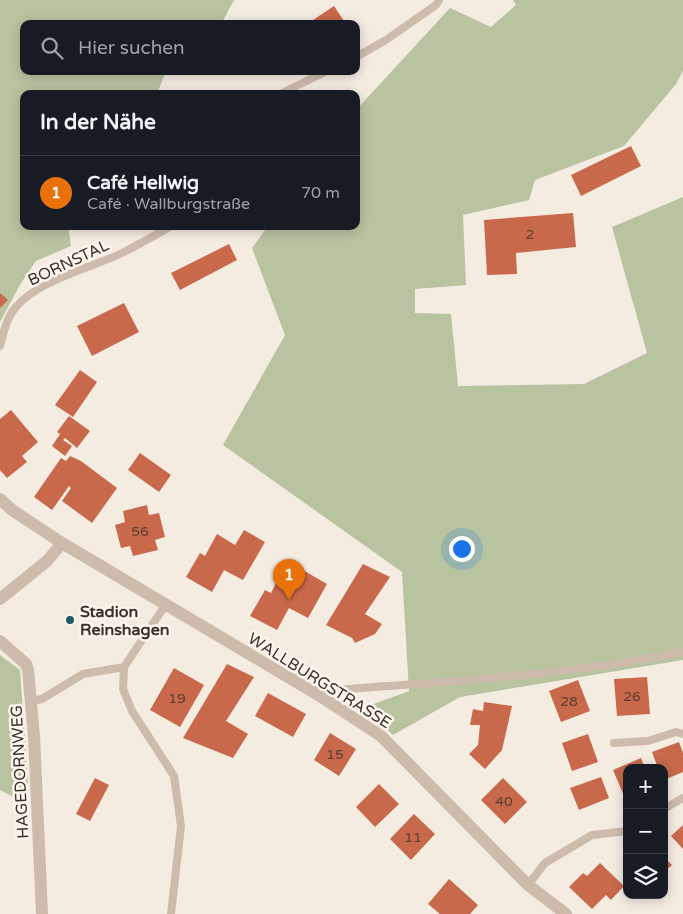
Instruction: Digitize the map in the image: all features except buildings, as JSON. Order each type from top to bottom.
[{"type":"street","name":"WALLBURGSTRASSE","points":[[0,499],[12,510],[62,543],[320,696],[381,736],[528,885],[566,914]]},
{"type":"street","points":[[0,599],[47,561],[62,543]]},
{"type":"street","name":"HAGEDORNWEG","points":[[0,641],[26,664],[31,701],[42,914]]},
{"type":"lane","points":[[360,54],[393,35],[436,5],[438,0]]},
{"type":"lane","points":[[288,90],[319,75]]},
{"type":"lane","name":"BORNSTAL","points":[[0,346],[7,320],[16,306],[27,296],[52,282],[120,254],[164,230]]},
{"type":"lane","points":[[166,604],[124,667],[123,689],[132,711],[174,776],[179,802],[180,850],[172,887],[171,914]]},
{"type":"lane","points":[[320,696],[336,690],[497,679],[631,662],[683,652]]},
{"type":"lane","points":[[31,701],[42,699],[83,674],[124,667]]},
{"type":"lane","points":[[614,743],[648,741],[676,732],[683,734]]},
{"type":"lane","points":[[668,807],[683,798]]},
{"type":"lane","points":[[528,885],[545,863],[592,835],[623,831]]},
{"type":"green space","points":[[0,0],[234,0],[223,20],[20,20],[20,75],[164,75],[159,90],[20,90],[20,230],[69,230],[71,246],[36,261],[21,283],[0,322]]},
{"type":"green space","points":[[513,0],[683,0],[683,71],[676,84],[624,146],[535,180],[529,200],[463,215],[466,285],[415,289],[415,313],[451,314],[458,386],[584,384],[647,353],[612,227],[683,197],[683,660],[460,697],[393,735],[363,708],[409,691],[402,572],[223,445],[285,335],[252,248],[265,230],[360,230],[360,106],[450,8],[491,27],[516,5]]},
{"type":"green space","points":[[0,655],[20,670],[28,785],[21,801],[0,790]]},
{"type":"place","name":"Café Hellwig","points":[[289,600]]},
{"type":"place","name":"Stadion Reinshagen","points":[[70,620]]}]
